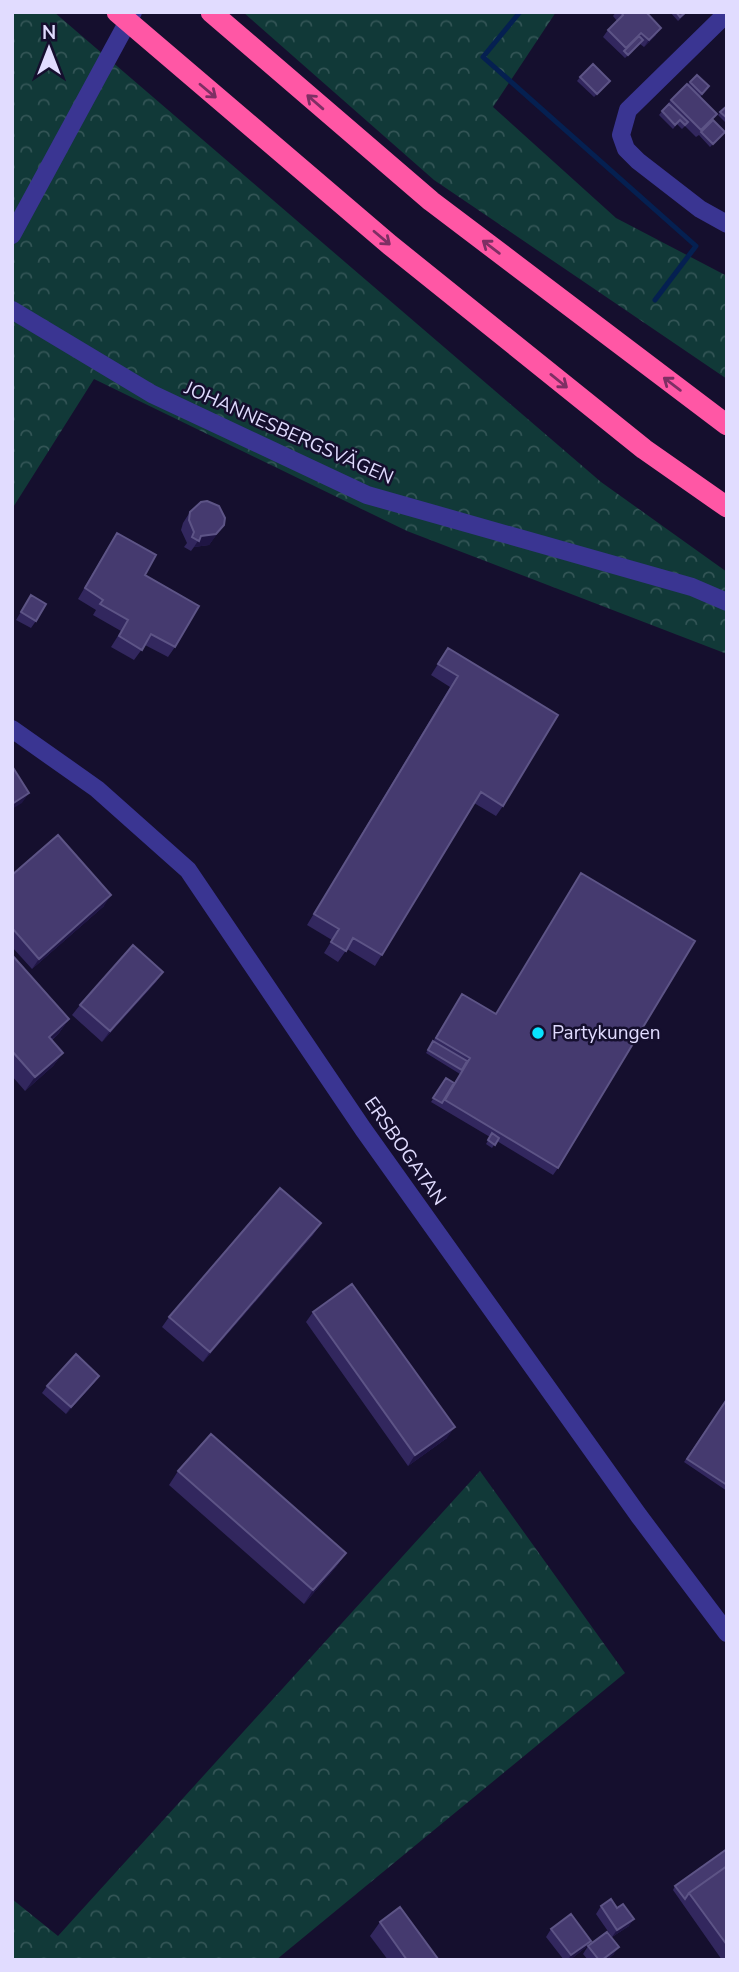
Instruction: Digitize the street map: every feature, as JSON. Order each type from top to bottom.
[{"type":"highway","points":[[117,12],[390,245],[644,449],[727,507]]},
{"type":"highway","points":[[211,12],[431,201],[727,425]]},
{"type":"street","points":[[12,235],[133,12]]},
{"type":"street","points":[[727,13],[628,110],[621,135],[626,149],[638,161],[700,209],[727,225]]},
{"type":"street","name":"JOHANNESBERGSVÄGEN","points":[[12,310],[152,394],[367,495],[692,587],[727,602]]},
{"type":"street","name":"ERSBOGATAN","points":[[12,729],[97,789],[188,870],[363,1129],[639,1516],[727,1633]]},
{"type":"green space","points":[[12,12],[54,12],[601,482],[727,572],[727,654],[407,531],[94,379],[12,509]]},
{"type":"green space","points":[[243,12],[556,12],[493,107],[616,218],[727,276],[727,379],[434,180]]},
{"type":"green space","points":[[480,1471],[625,1673],[276,1960],[12,1960],[12,1899],[58,1936]]},
{"type":"building","points":[[621,12],[646,12],[661,28],[649,40],[641,33],[626,48],[608,30],[623,15]]},
{"type":"building","points":[[639,36],[643,40],[628,55],[624,51]]},
{"type":"building","points":[[593,64],[610,81],[597,94],[580,77]]},
{"type":"building","points":[[697,75],[709,86],[702,94],[690,82]]},
{"type":"building","points":[[687,84],[717,114],[701,130],[671,100]]},
{"type":"building","points":[[669,104],[688,122],[685,125],[680,120],[675,125],[662,111]]},
{"type":"building","points":[[727,106],[727,118],[720,112]]},
{"type":"building","points":[[713,120],[725,132],[713,144],[701,132]]},
{"type":"building","points":[[207,501],[219,506],[225,518],[224,525],[216,534],[201,536],[199,541],[192,537],[194,532],[189,520],[190,512],[201,502]]},
{"type":"building","points":[[117,533],[156,555],[145,575],[199,606],[175,647],[151,634],[142,650],[119,636],[128,620],[100,604],[103,600],[85,588]]},
{"type":"building","points":[[31,595],[46,604],[36,621],[21,612]]},
{"type":"building","points":[[448,648],[558,715],[503,806],[481,792],[382,955],[353,938],[346,951],[331,942],[339,929],[314,914],[458,676],[438,664]]},
{"type":"building","points":[[12,766],[29,793],[12,804]]},
{"type":"building","points":[[58,835],[111,895],[39,959],[12,928],[12,875]]},
{"type":"building","name":"Partykungen","points":[[581,873],[695,941],[558,1168],[445,1100],[470,1058],[436,1038],[462,994],[496,1014]]},
{"type":"building","points":[[133,945],[163,972],[110,1031],[80,1005]]},
{"type":"building","points":[[12,955],[69,1019],[49,1037],[63,1053],[35,1077],[12,1051]]},
{"type":"building","points":[[433,1041],[467,1061],[462,1070],[428,1050]]},
{"type":"building","points":[[446,1078],[454,1083],[442,1103],[433,1098]]},
{"type":"building","points":[[492,1133],[499,1138],[495,1145],[488,1140]]},
{"type":"building","points":[[280,1188],[321,1223],[210,1352],[169,1317]]},
{"type":"building","points":[[352,1284],[455,1427],[415,1455],[313,1312]]},
{"type":"building","points":[[76,1354],[99,1376],[71,1407],[47,1386]]},
{"type":"building","points":[[727,1399],[727,1485],[687,1459]]},
{"type":"building","points":[[211,1434],[346,1553],[313,1590],[178,1471]]},
{"type":"building","points":[[727,1849],[727,1866],[689,1893],[685,1899],[675,1886]]},
{"type":"building","points":[[727,1866],[727,1945],[689,1893]]},
{"type":"building","points":[[611,1899],[617,1908],[623,1904],[634,1919],[617,1930],[601,1906]]},
{"type":"building","points":[[400,1907],[438,1959],[407,1960],[380,1922]]},
{"type":"building","points":[[571,1914],[591,1941],[571,1955],[551,1929]]},
{"type":"building","points":[[607,1932],[619,1947],[599,1960],[588,1946]]},
{"type":"waterway","points":[[520,12],[483,57],[696,246],[655,300]]},
{"type":"place","name":"Partykungen","points":[[538,1033]]}]
